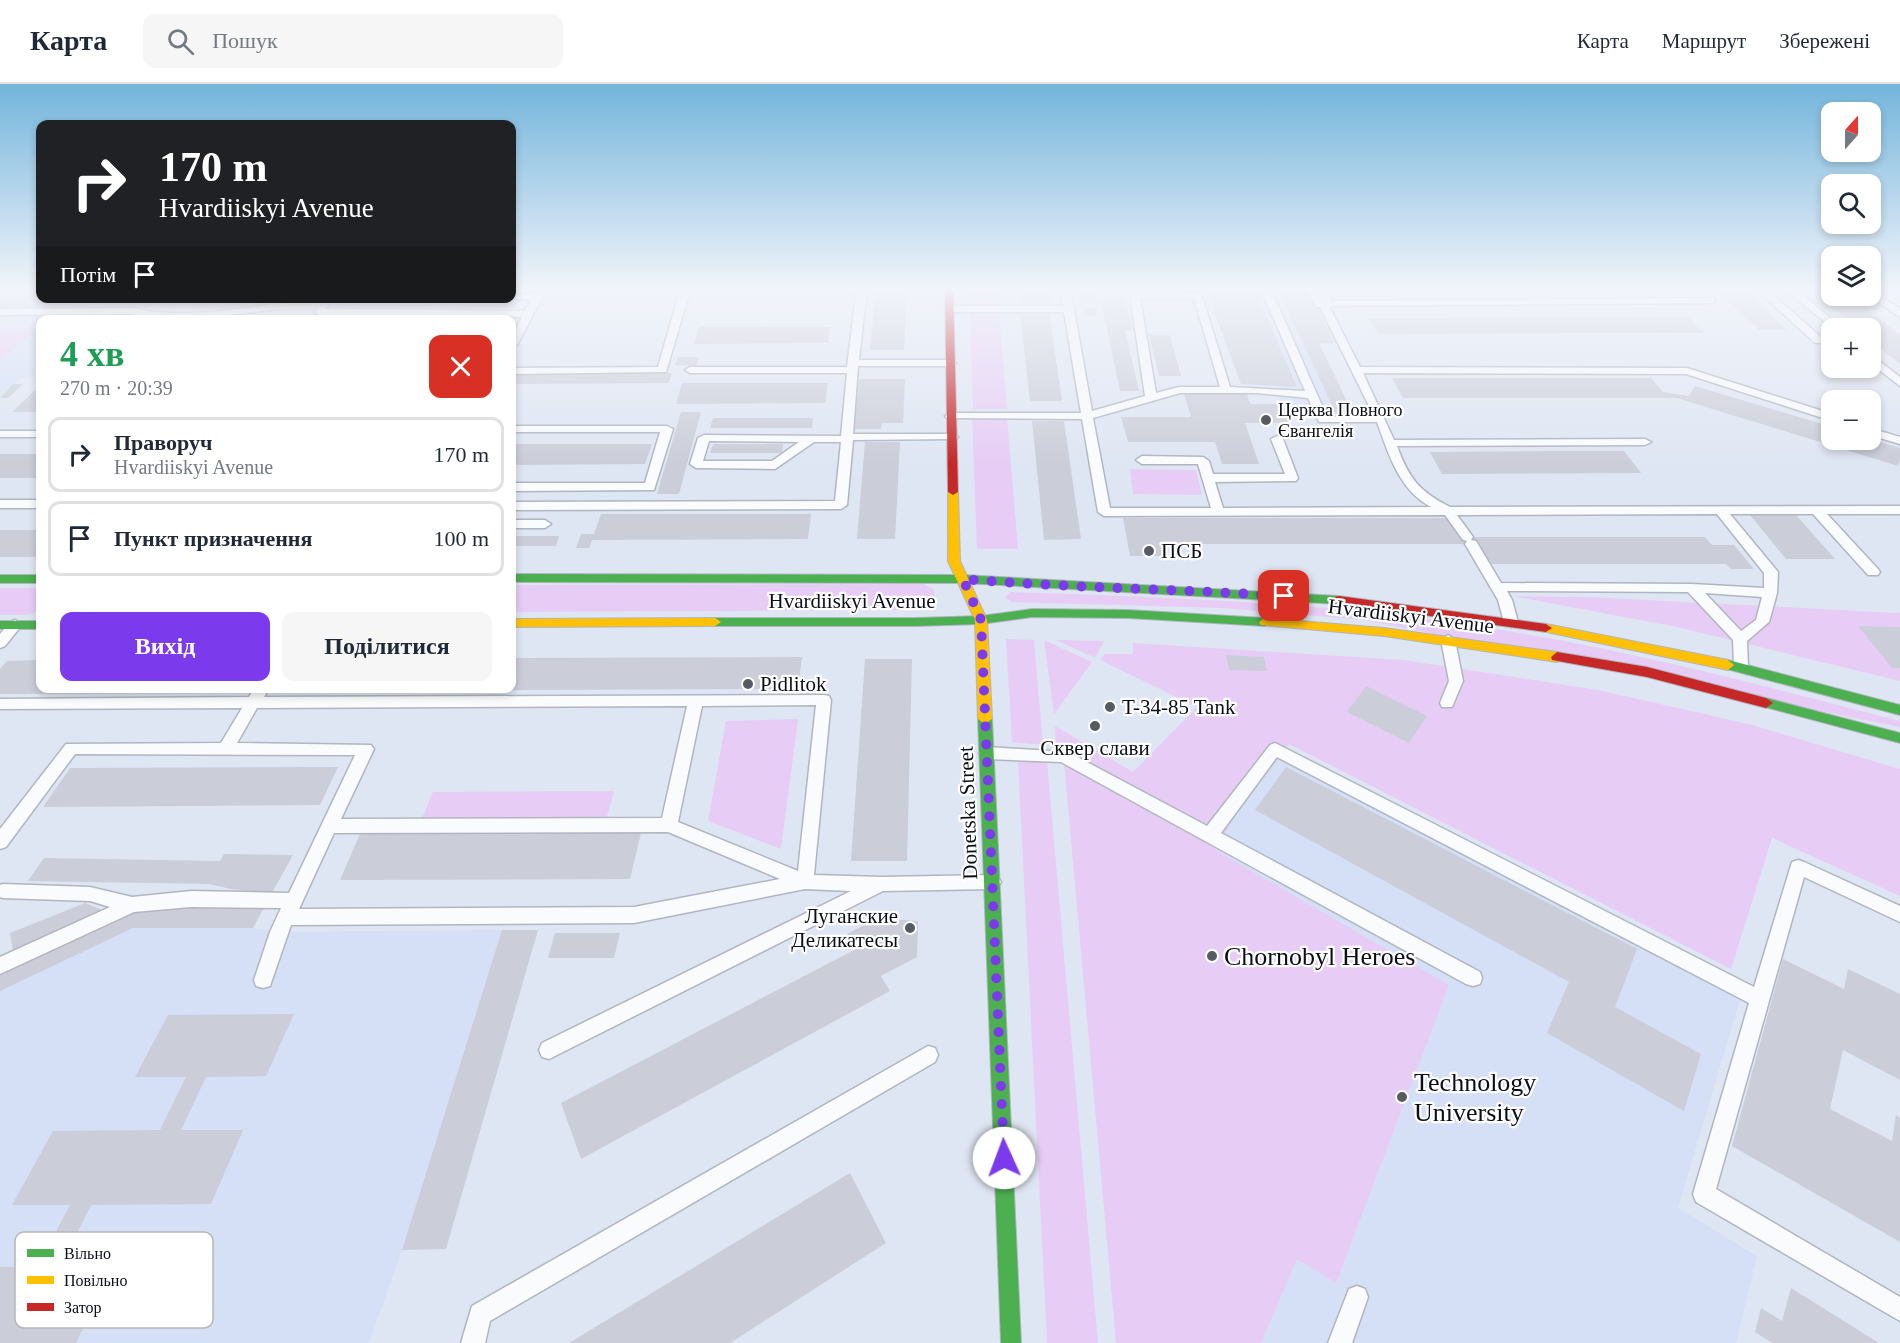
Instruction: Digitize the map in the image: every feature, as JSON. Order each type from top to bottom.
[{"type":"main road","name":"Donetska Street","points":[[951,346],[954,561],[981,620],[1011,1343]]},
{"type":"main road","name":"Hvardiiskyi Avenue","points":[[516,578],[963,579],[1330,599],[1511,622],[1590,635],[1741,667],[1900,710]]},
{"type":"main road","points":[[0,579],[36,579]]},
{"type":"main road","name":"Hvardiiskyi Avenue","points":[[516,623],[981,620],[1032,613],[1226,619],[1384,632],[1647,672],[1900,738]]},
{"type":"main road","points":[[0,625],[36,625]]},
{"type":"lane","points":[[516,371],[662,370],[669,346]]},
{"type":"lane","points":[[516,505],[841,505],[848,438],[845,437],[855,346]]},
{"type":"lane","points":[[1076,346],[1104,512],[1900,510]]},
{"type":"lane","points":[[1143,346],[1151,398]]},
{"type":"lane","points":[[1213,346],[1226,390]]},
{"type":"lane","points":[[1290,346],[1323,420],[1381,419]]},
{"type":"lane","points":[[1345,346],[1381,419],[1399,467],[1421,497],[1449,512],[1505,600],[1511,622]]},
{"type":"lane","points":[[690,370],[951,363]]},
{"type":"lane","points":[[1881,367],[1900,383]]},
{"type":"lane","points":[[1358,370],[1687,371],[1821,414]]},
{"type":"lane","points":[[951,416],[1088,416],[1179,390],[1257,390],[1311,395]]},
{"type":"lane","points":[[516,429],[667,429],[650,487],[516,487]]},
{"type":"lane","points":[[0,434],[36,434]]},
{"type":"lane","points":[[1881,435],[1900,441]]},
{"type":"lane","points":[[811,439],[775,465],[696,464],[704,438],[952,437]]},
{"type":"lane","points":[[1208,478],[1292,478],[1277,439]]},
{"type":"lane","points":[[1391,443],[1645,442]]},
{"type":"lane","points":[[1142,460],[1203,461],[1218,512]]},
{"type":"lane","points":[[0,504],[36,504]]},
{"type":"lane","points":[[1721,511],[1771,572],[1770,593],[1762,622],[1740,639]]},
{"type":"lane","points":[[1816,511],[1873,572]]},
{"type":"lane","points":[[516,524],[545,524]]},
{"type":"lane","points":[[1497,586],[1692,588],[1770,593]]},
{"type":"lane","points":[[1692,588],[1740,639],[1741,667]]},
{"type":"lane","points":[[0,643],[15,625]]},
{"type":"lane","points":[[1447,703],[1456,681],[1448,640]]},
{"type":"lane","points":[[226,748],[259,693]]},
{"type":"lane","points":[[0,704],[824,700],[805,882]]},
{"type":"lane","points":[[669,825],[696,701]]},
{"type":"lane","points":[[0,842],[71,748],[366,749],[290,909],[263,980]]},
{"type":"lane","points":[[1210,835],[1275,749],[1760,999]]},
{"type":"lane","points":[[987,753],[1063,756],[1473,978]]},
{"type":"lane","points":[[329,826],[669,825],[805,882]]},
{"type":"lane","points":[[1900,914],[1798,867],[1704,1194],[1900,1310]]},
{"type":"lane","points":[[0,966],[132,905],[191,898],[290,909],[634,915],[805,882],[882,884],[992,882]]},
{"type":"lane","points":[[549,1050],[882,884]]},
{"type":"lane","points":[[1,890],[90,894],[132,905]]},
{"type":"lane","points":[[473,1343],[480,1314],[928,1055]]},
{"type":"lane","points":[[1340,1343],[1357,1297]]},
{"type":"shaded area","points":[[0,346],[36,346],[36,376],[19,379],[0,396]]},
{"type":"shaded area","points":[[0,346],[18,346],[0,361]]},
{"type":"shaded area","points":[[971,346],[1002,346],[1007,409],[973,409]]},
{"type":"shaded area","points":[[1258,346],[1320,346],[1353,414],[1286,415]]},
{"type":"shaded area","points":[[972,418],[1007,418],[1018,549],[977,549]]},
{"type":"shaded area","points":[[1130,469],[1196,470],[1202,495],[1133,494]]},
{"type":"shaded area","points":[[924,584],[934,590],[935,604],[925,610],[516,612],[516,585]]},
{"type":"shaded area","points":[[0,588],[36,588],[36,612],[28,615],[0,615]]},
{"type":"shaded area","points":[[1010,592],[1138,596],[1266,604],[1457,623],[1616,651],[1711,673],[1900,721],[1900,727],[1364,620],[1222,608],[1011,602],[1005,597]]},
{"type":"shaded area","points":[[1512,596],[1588,597],[1900,613],[1900,681],[1677,627]]},
{"type":"shaded area","points":[[1006,639],[1034,640],[1043,745],[1012,742]]},
{"type":"shaded area","points":[[1044,640],[1092,662],[1054,714]]},
{"type":"shaded area","points":[[1056,640],[1104,641],[1095,658]]},
{"type":"shaded area","points":[[1133,643],[1404,660],[1598,690],[1749,724],[1900,769],[1900,896],[1772,838],[1731,969],[1289,744],[1235,816],[1215,850],[1449,985],[1336,1283],[1297,1259],[1261,1343],[1116,1343],[1064,762],[1115,789],[1123,781],[1056,748],[1055,726],[1133,772],[1197,707],[1100,660],[1105,654],[1133,654]]},
{"type":"shaded area","points":[[798,719],[781,849],[708,821],[726,721]]},
{"type":"shaded area","name":"Technology University","points":[[1269,745],[1744,986],[1678,1208],[1757,1256],[1736,1343],[1116,1343],[1116,789]]},
{"type":"shaded area","points":[[1018,761],[1047,761],[1098,1343],[1047,1343]]},
{"type":"shaded area","points":[[614,791],[606,820],[421,820],[433,792]]},
{"type":"shaded area","points":[[133,928],[253,928],[279,932],[502,930],[402,1250],[369,1343],[0,1343],[0,991]]},
{"type":"building","points":[[870,346],[904,346],[904,350],[870,350]]},
{"type":"building","points":[[1024,346],[1054,346],[1062,401],[1030,401]]},
{"type":"building","points":[[1111,346],[1129,346],[1139,391],[1120,391]]},
{"type":"building","points":[[1152,346],[1173,346],[1181,376],[1159,376]]},
{"type":"building","points":[[1227,346],[1279,346],[1297,387],[1241,384]]},
{"type":"building","points":[[1304,346],[1320,346],[1353,414],[1336,414]]},
{"type":"building","points":[[1881,346],[1900,346],[1900,364],[1881,349]]},
{"type":"building","points":[[678,357],[699,357],[696,366],[675,365]]},
{"type":"building","points":[[672,373],[669,383],[516,384],[516,374]]},
{"type":"building","points":[[1392,378],[1651,378],[1663,392],[1689,396],[1695,386],[1821,424],[1821,442],[1677,398],[1403,398]]},
{"type":"building","points":[[859,379],[905,379],[903,423],[882,423],[881,429],[854,429]]},
{"type":"building","points":[[682,383],[828,383],[825,403],[676,404]]},
{"type":"building","points":[[13,384],[23,384],[8,398],[0,398]]},
{"type":"building","points":[[34,391],[36,391],[36,412],[12,412]]},
{"type":"building","points":[[1184,394],[1247,394],[1250,404],[1281,404],[1289,423],[1245,423],[1259,464],[1222,464],[1215,442],[1128,442],[1121,417],[1191,417]]},
{"type":"building","points":[[681,412],[701,412],[679,494],[657,494]]},
{"type":"building","points":[[713,418],[813,418],[812,428],[710,428]]},
{"type":"building","points":[[1032,421],[1064,421],[1081,539],[1044,540]]},
{"type":"building","points":[[865,442],[900,442],[895,539],[857,539]]},
{"type":"building","points":[[1881,442],[1900,448],[1898,466],[1846,450],[1881,450]]},
{"type":"building","points":[[516,444],[652,444],[645,464],[516,465]]},
{"type":"building","points":[[713,444],[783,444],[782,453],[710,453]]},
{"type":"building","points":[[1624,451],[1641,473],[1442,474],[1430,452]]},
{"type":"building","points":[[0,454],[36,454],[36,478],[0,478]]},
{"type":"building","points":[[601,514],[811,514],[808,539],[592,540],[589,548],[576,548],[581,534],[594,534]]},
{"type":"building","points":[[1750,515],[1796,515],[1835,559],[1786,559]]},
{"type":"building","points":[[1123,518],[1450,518],[1460,537],[1705,537],[1712,545],[1734,545],[1754,569],[1731,569],[1726,564],[1489,564],[1478,544],[1166,544],[1168,556],[1130,556]]},
{"type":"building","points":[[0,530],[36,530],[36,557],[0,557]]},
{"type":"building","points":[[516,536],[559,536],[556,546],[516,546]]},
{"type":"building","points":[[1858,626],[1900,627],[1900,668],[1892,668]]},
{"type":"building","points":[[1226,655],[1264,657],[1267,671],[1229,670]]},
{"type":"building","points":[[802,657],[798,689],[516,690],[516,658]]},
{"type":"building","points":[[865,659],[912,659],[907,861],[851,861]]},
{"type":"building","points":[[36,660],[36,693],[226,693],[0,694],[0,669],[7,661]]},
{"type":"building","points":[[1366,686],[1427,716],[1409,743],[1347,712]]},
{"type":"building","points":[[338,767],[320,805],[43,807],[70,768]]},
{"type":"building","points":[[1286,767],[1637,949],[1615,1007],[1701,1054],[1684,1111],[1547,1033],[1569,982],[1255,810]]},
{"type":"building","points":[[641,833],[630,879],[340,880],[360,834]]},
{"type":"building","points":[[224,854],[293,855],[272,893],[231,889],[209,884],[28,881],[44,858],[220,861]]},
{"type":"building","points":[[85,903],[107,912],[13,951],[10,933]]},
{"type":"building","points":[[264,908],[253,928],[133,928],[0,991],[0,973],[137,909]]},
{"type":"building","points":[[878,918],[918,921],[917,957],[881,976],[890,991],[581,1159],[561,1103],[856,949],[847,934]]},
{"type":"building","points":[[502,930],[538,930],[446,1249],[402,1250]]},
{"type":"building","points":[[555,933],[620,933],[614,958],[548,958]]},
{"type":"building","points":[[1783,959],[1844,989],[1848,969],[1900,994],[1900,1080],[1843,1050],[1830,1109],[1892,1141],[1896,1115],[1900,1118],[1900,1242],[1732,1146]]},
{"type":"building","points":[[294,1014],[266,1076],[206,1077],[181,1130],[243,1130],[211,1204],[91,1205],[78,1232],[56,1232],[70,1205],[12,1205],[53,1131],[160,1130],[186,1077],[135,1077],[168,1015]]},
{"type":"building","points":[[850,1173],[886,1243],[730,1343],[569,1343]]},
{"type":"building","points":[[0,1267],[15,1267],[15,1328],[83,1328],[76,1343],[0,1343]]},
{"type":"building","points":[[1791,1288],[1879,1343],[1772,1343],[1755,1332],[1761,1308],[1782,1321]]},
{"type":"traffic: fast","points":[[516,578],[963,579],[1339,600]]},
{"type":"traffic: fast","points":[[0,579],[36,579]]},
{"type":"traffic: fast","points":[[715,622],[916,622],[981,620],[1032,613],[1128,614],[1265,622]]},
{"type":"traffic: fast","points":[[0,625],[36,625]]},
{"type":"traffic: fast","points":[[1728,665],[1900,710]]},
{"type":"traffic: fast","points":[[1766,703],[1900,738]]},
{"type":"traffic: fast","points":[[985,719],[1011,1343]]},
{"type":"traffic: slow","points":[[953,492],[954,561],[981,620],[985,719]]},
{"type":"traffic: slow","points":[[516,623],[715,622]]},
{"type":"traffic: slow","points":[[1265,622],[1384,632],[1557,657]]},
{"type":"traffic: slow","points":[[1546,628],[1728,665]]},
{"type":"traffic: jam","points":[[950,346],[953,492]]},
{"type":"traffic: jam","points":[[1339,600],[1546,628]]},
{"type":"traffic: jam","points":[[1557,657],[1647,672],[1766,703]]},
{"type":"place","name":"Церква Повного Євангелія","points":[[1266,420]]},
{"type":"place","name":"ПСБ","points":[[1149,551]]},
{"type":"place","name":"Pidlitok","points":[[748,684]]},
{"type":"place","name":"T-34-85 Tank","points":[[1110,707]]},
{"type":"place","name":"Сквер слави","points":[[1095,726]]},
{"type":"place","name":"Луганские Деликатесы","points":[[910,928]]},
{"type":"place","name":"Chornobyl Heroes","points":[[1212,956]]},
{"type":"place","name":"Technology University","points":[[1402,1097]]},
{"type":"route","points":[[1004,1158],[981,620],[963,579],[1284,596]]}]
